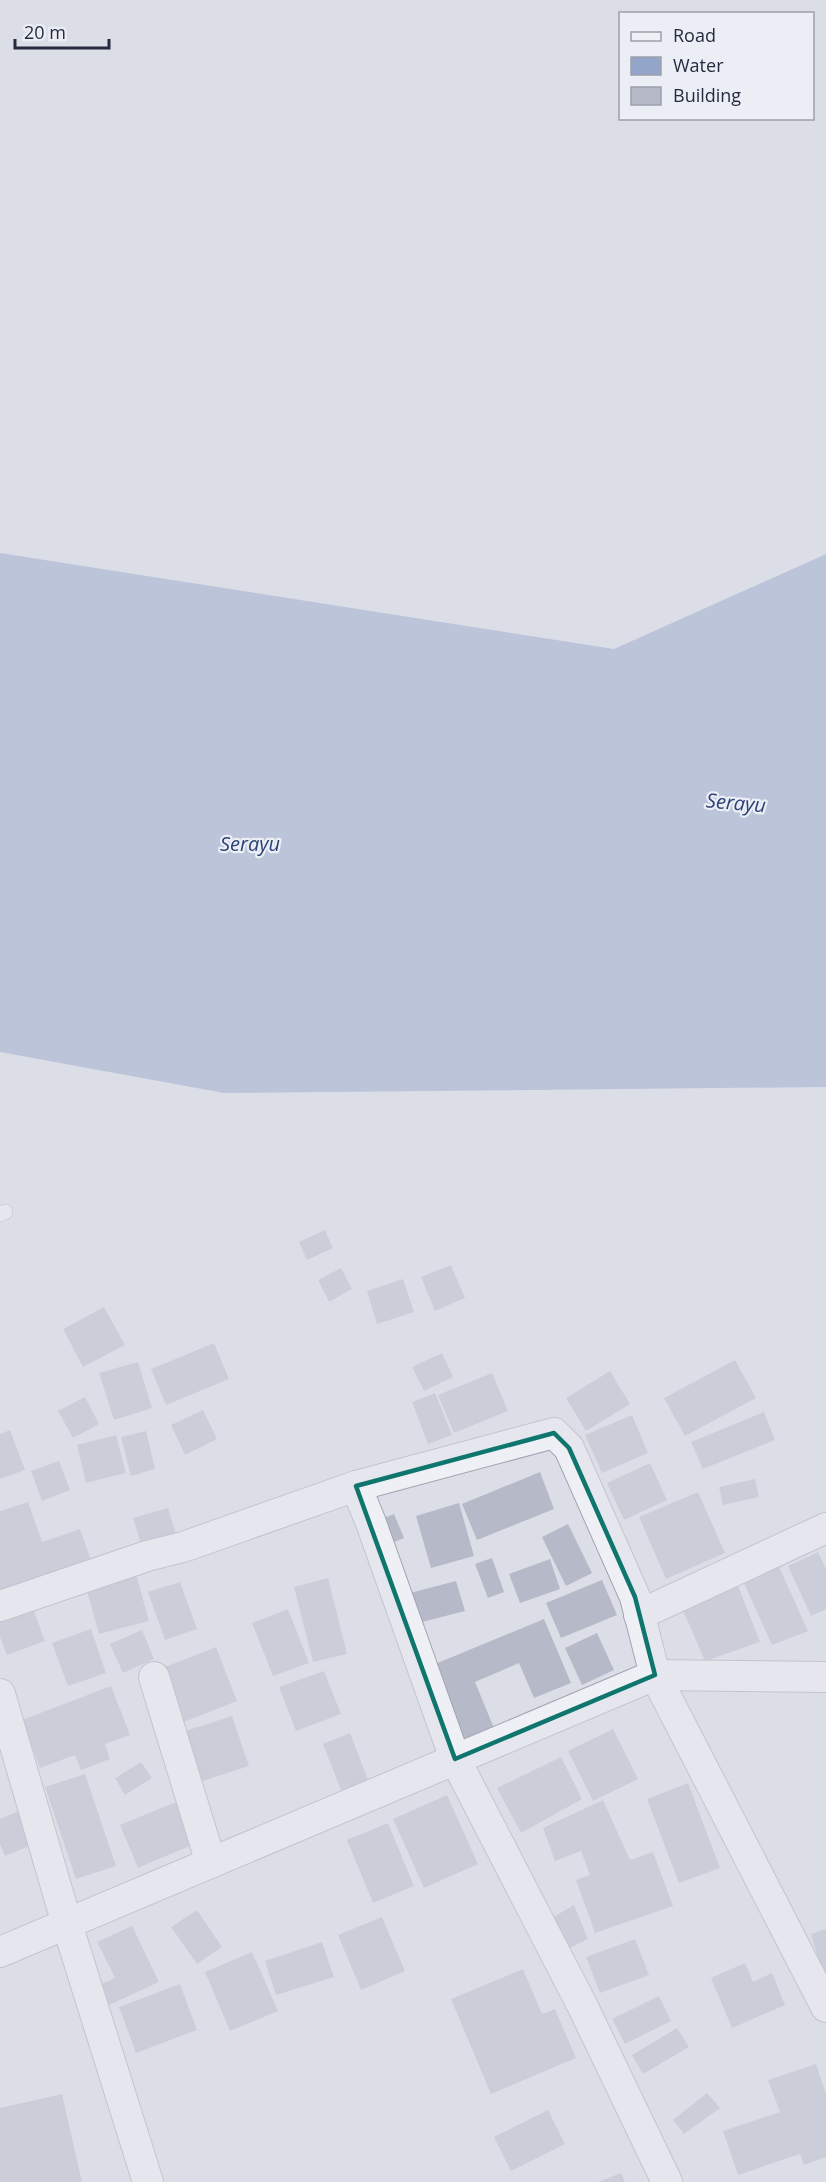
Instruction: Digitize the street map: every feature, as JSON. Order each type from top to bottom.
[{"type":"street","points":[[0,1606],[147,1556],[183,1547],[356,1486],[554,1433],[569,1448],[635,1597],[655,1676],[826,2007]]},
{"type":"street","points":[[356,1486],[455,1759],[583,2007],[667,2182]]},
{"type":"street","points":[[639,1616],[826,1528]]},
{"type":"street","points":[[0,1952],[655,1676],[826,1677]]},
{"type":"street","points":[[154,1677],[211,1863]]},
{"type":"street","points":[[0,1694],[67,1924],[148,2182]]},
{"type":"highlighted area","points":[[554,1433],[569,1448],[635,1597],[655,1675],[455,1759],[356,1486]]},
{"type":"water","name":"Serayu","points":[[0,553],[614,649],[826,554],[826,1087],[224,1093],[0,1052]]},
{"type":"building","points":[[325,1230],[333,1248],[307,1260],[299,1242]]},
{"type":"building","points":[[451,1265],[465,1298],[435,1311],[421,1277]]},
{"type":"building","points":[[341,1268],[352,1289],[329,1302],[318,1280]]},
{"type":"building","points":[[403,1279],[414,1312],[377,1324],[367,1291]]},
{"type":"building","points":[[104,1307],[125,1345],[83,1367],[63,1329]]},
{"type":"building","points":[[214,1343],[229,1379],[166,1405],[151,1369]]},
{"type":"building","points":[[442,1353],[453,1377],[424,1391],[412,1367]]},
{"type":"building","points":[[735,1360],[756,1398],[685,1436],[664,1398]]},
{"type":"building","points":[[138,1362],[152,1408],[114,1420],[99,1373]]},
{"type":"building","points":[[610,1371],[630,1404],[586,1431],[566,1398]]},
{"type":"building","points":[[492,1373],[508,1411],[454,1433],[438,1395]]},
{"type":"building","points":[[435,1393],[452,1435],[428,1444],[412,1402]]},
{"type":"building","points":[[85,1397],[99,1424],[73,1438],[58,1411]]},
{"type":"building","points":[[203,1410],[217,1439],[185,1455],[171,1425]]},
{"type":"building","points":[[764,1412],[775,1440],[703,1469],[691,1442]]},
{"type":"building","points":[[632,1415],[648,1453],[602,1473],[585,1435]]},
{"type":"building","points":[[10,1430],[25,1470],[0,1479],[0,1434]]},
{"type":"building","points":[[146,1431],[155,1469],[131,1476],[121,1437]]},
{"type":"building","points":[[116,1435],[126,1473],[86,1483],[77,1445]]},
{"type":"building","points":[[59,1461],[70,1490],[42,1501],[31,1471]]},
{"type":"building","points":[[650,1463],[667,1500],[624,1520],[607,1483]]},
{"type":"building","points":[[540,1472],[554,1509],[477,1540],[462,1504]]},
{"type":"building","points":[[755,1479],[759,1497],[723,1505],[719,1487]]},
{"type":"building","points":[[698,1492],[725,1553],[666,1579],[639,1517]]},
{"type":"building","points":[[28,1502],[42,1542],[80,1529],[93,1566],[0,1598],[0,1511]]},
{"type":"building","points":[[459,1503],[474,1556],[431,1568],[416,1516]]},
{"type":"building","points":[[168,1508],[179,1544],[144,1554],[133,1518]]},
{"type":"building","points":[[394,1514],[404,1538],[382,1547],[372,1523]]},
{"type":"building","points":[[568,1524],[592,1573],[566,1586],[542,1537]]},
{"type":"building","points":[[818,1552],[826,1569],[826,1609],[811,1616],[788,1566]]},
{"type":"building","points":[[492,1558],[504,1592],[488,1598],[475,1564]]},
{"type":"building","points":[[550,1559],[560,1589],[520,1603],[509,1574]]},
{"type":"building","points":[[777,1562],[808,1631],[772,1645],[742,1579]]},
{"type":"building","points":[[136,1574],[149,1621],[99,1634],[86,1587]]},
{"type":"building","points":[[328,1578],[347,1654],[313,1662],[294,1587]]},
{"type":"building","points":[[735,1578],[760,1642],[705,1661],[679,1601]]},
{"type":"building","points":[[602,1580],[617,1615],[561,1638],[546,1603]]},
{"type":"building","points":[[456,1581],[465,1611],[418,1623],[410,1593]]},
{"type":"building","points":[[180,1582],[197,1629],[165,1640],[148,1592]]},
{"type":"building","points":[[32,1606],[45,1641],[7,1655],[0,1637],[0,1618]]},
{"type":"building","points":[[288,1609],[309,1663],[273,1676],[252,1623]]},
{"type":"building","points":[[544,1619],[571,1683],[534,1698],[519,1663],[475,1682],[496,1733],[462,1747],[428,1667]]},
{"type":"building","points":[[91,1629],[106,1673],[68,1686],[52,1643]]},
{"type":"building","points":[[142,1630],[154,1659],[123,1673],[110,1644]]},
{"type":"building","points":[[597,1633],[614,1670],[582,1685],[565,1648]]},
{"type":"building","points":[[216,1647],[237,1701],[181,1723],[160,1669]]},
{"type":"building","points":[[324,1671],[341,1714],[296,1731],[279,1687]]},
{"type":"building","points":[[111,1686],[130,1735],[105,1744],[110,1759],[81,1770],[75,1755],[40,1768],[22,1720]]},
{"type":"building","points":[[232,1716],[249,1766],[196,1783],[179,1733]]},
{"type":"building","points":[[613,1729],[638,1779],[593,1801],[568,1751]]},
{"type":"building","points":[[350,1733],[370,1785],[343,1795],[323,1744]]},
{"type":"building","points":[[561,1757],[582,1799],[521,1833],[497,1788]]},
{"type":"building","points":[[141,1762],[152,1778],[125,1795],[115,1778]]},
{"type":"building","points":[[85,1774],[116,1866],[76,1879],[45,1787]]},
{"type":"building","points":[[688,1783],[720,1868],[679,1883],[647,1799]]},
{"type":"building","points":[[447,1795],[478,1864],[424,1888],[393,1819]]},
{"type":"building","points":[[603,1800],[630,1860],[653,1852],[673,1906],[595,1933],[576,1880],[590,1875],[581,1851],[555,1861],[543,1828]]},
{"type":"building","points":[[176,1802],[194,1844],[138,1868],[120,1825]]},
{"type":"building","points":[[19,1811],[34,1844],[5,1856],[0,1844],[0,1819]]},
{"type":"building","points":[[388,1823],[414,1886],[373,1903],[347,1840]]},
{"type":"building","points":[[574,1905],[588,1939],[566,1950],[550,1919]]},
{"type":"building","points":[[197,1910],[222,1947],[197,1964],[171,1927]]},
{"type":"building","points":[[382,1917],[405,1971],[361,1990],[338,1935]]},
{"type":"building","points":[[132,1926],[159,1982],[105,2007],[95,1987],[115,1978],[97,1942]]},
{"type":"building","points":[[826,1929],[826,1982],[825,1982],[811,1934]]},
{"type":"building","points":[[635,1939],[649,1975],[600,1993],[586,1957]]},
{"type":"building","points":[[322,1942],[334,1977],[276,1995],[265,1961]]},
{"type":"building","points":[[252,1952],[278,2011],[230,2031],[205,1972]]},
{"type":"building","points":[[745,1963],[753,1982],[772,1973],[785,2005],[732,2028],[711,1978]]},
{"type":"building","points":[[523,1969],[542,2014],[555,2009],[576,2058],[491,2094],[451,1999]]},
{"type":"building","points":[[180,1984],[197,2030],[136,2053],[119,2007]]},
{"type":"building","points":[[659,1996],[671,2021],[625,2044],[612,2019]]},
{"type":"building","points":[[677,2028],[689,2047],[643,2074],[632,2055]]},
{"type":"building","points":[[816,2064],[826,2094],[826,2157],[804,2165],[800,2154],[738,2175],[723,2131],[780,2112],[768,2080]]},
{"type":"building","points":[[707,2093],[720,2108],[684,2134],[673,2120]]},
{"type":"building","points":[[62,2094],[82,2182],[0,2182],[0,2108]]},
{"type":"building","points":[[548,2110],[565,2144],[511,2171],[494,2137]]},
{"type":"building","points":[[621,2173],[625,2182],[598,2182]]}]
